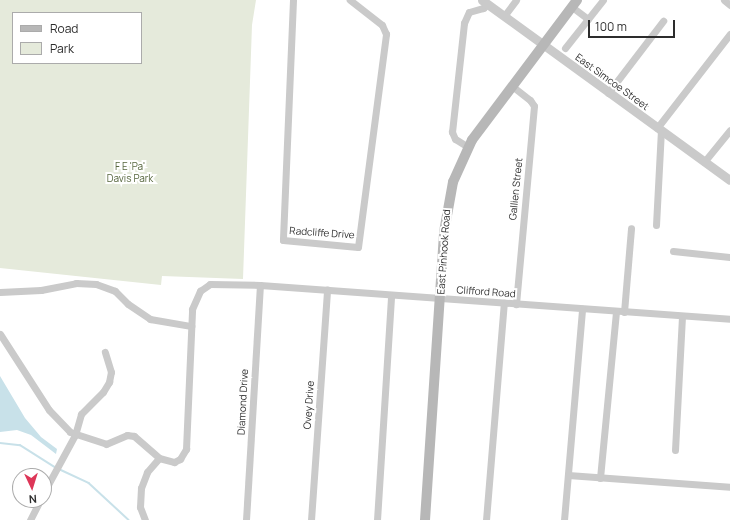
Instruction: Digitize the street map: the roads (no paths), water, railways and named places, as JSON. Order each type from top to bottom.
[{"type":"main road","name":"East Pinhook Road","points":[[425,520],[446,213],[453,182],[468,147],[574,3]]},
{"type":"street","name":"Radcliffe Drive","points":[[293,0],[289,33],[283,240],[358,247],[386,34],[382,25],[350,0]]},
{"type":"street","points":[[504,16],[516,0]]},
{"type":"street","points":[[565,48],[603,0]]},
{"type":"street","points":[[724,0],[730,5]]},
{"type":"street","points":[[468,147],[458,141],[452,132],[464,23],[469,12],[483,8],[485,2]]},
{"type":"street","name":"East Simcoe Street","points":[[485,2],[608,93],[730,180]]},
{"type":"street","points":[[574,3],[588,19]]},
{"type":"street","points":[[608,93],[663,21]]},
{"type":"street","points":[[656,225],[659,129],[730,34]]},
{"type":"street","name":"Gallien Street","points":[[512,86],[530,100],[534,106],[516,304]]},
{"type":"street","points":[[704,162],[730,130]]},
{"type":"street","points":[[624,312],[631,228]]},
{"type":"street","points":[[674,251],[730,258]]},
{"type":"street","points":[[0,292],[41,290],[76,283],[96,284],[115,291],[128,304],[150,319],[191,326],[186,449],[183,456],[176,462],[168,462],[159,458],[138,438],[131,435],[106,444],[75,435],[49,410],[0,334]]},
{"type":"street","name":"Clifford Road","points":[[191,326],[192,309],[197,294],[206,286],[218,283],[730,319]]},
{"type":"street","name":"Diamond Drive","points":[[246,520],[260,286]]},
{"type":"street","name":"Ovey Drive","points":[[311,520],[327,290]]},
{"type":"street","points":[[377,520],[391,295]]},
{"type":"street","points":[[486,520],[504,304]]},
{"type":"street","points":[[564,520],[582,309]]},
{"type":"street","points":[[600,478],[616,312]]},
{"type":"street","points":[[675,450],[682,316]]},
{"type":"street","points":[[52,478],[75,435],[81,414],[103,392],[110,377],[105,352]]},
{"type":"street","points":[[146,520],[140,507],[141,488],[147,472],[159,458]]},
{"type":"street","points":[[568,475],[730,487]]},
{"type":"street","points":[[30,520],[36,508]]},
{"type":"water","points":[[0,376],[25,418],[41,437],[57,449],[56,454],[31,435],[17,430],[0,432]]},
{"type":"waterway","points":[[0,443],[20,445],[55,467]]},
{"type":"waterway","points":[[59,469],[89,483],[129,520]]},
{"type":"park label","name":"F E 'Pa' Davis Park","points":[[130,172]]}]
